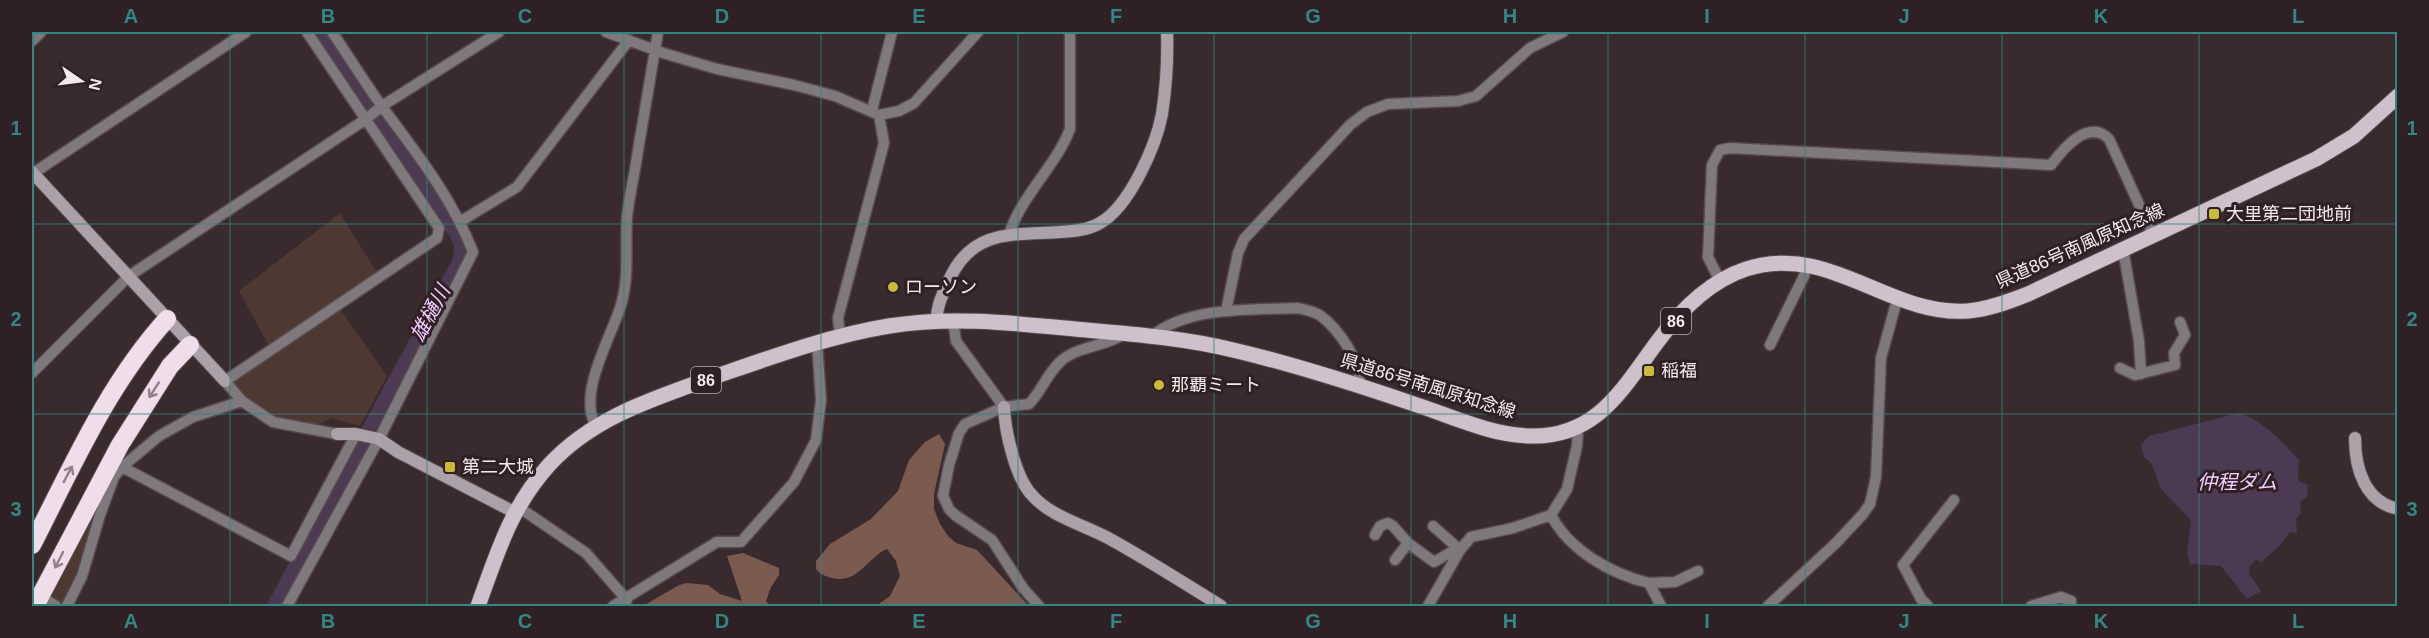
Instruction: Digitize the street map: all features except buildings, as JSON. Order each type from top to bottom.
[{"type":"highway","points":[[32,545],[118,384],[144,345],[167,319]]},
{"type":"highway","points":[[40,603],[120,445],[170,366],[190,345]]},
{"type":"main road","name":"県道86号南風原知念線","points":[[478,606],[516,509],[552,462],[596,426],[633,406],[840,335],[892,325],[952,321],[1015,323],[1152,336],[1227,348],[1282,362],[1496,431],[1533,436],[1578,428],[1606,408],[1620,394],[1660,339],[1681,315],[1720,281],[1756,266],[1785,262],[1807,264],[1828,269],[1900,298],[1943,309],[1968,311],[1991,307],[2028,294],[2316,159],[2354,136],[2397,96]]},
{"type":"street","points":[[32,40],[41,32]]},
{"type":"street","points":[[246,32],[32,173],[242,401],[273,422],[337,434],[358,434],[376,438],[398,452],[516,509],[586,553],[627,600]]},
{"type":"street","points":[[287,606],[473,252],[461,221],[422,160],[374,112],[307,32]]},
{"type":"street","points":[[225,381],[437,238],[439,228],[332,32]]},
{"type":"street","points":[[32,373],[129,276],[374,112],[499,32]]},
{"type":"street","points":[[606,32],[717,69],[817,91],[875,113],[899,111],[914,103],[978,32]]},
{"type":"street","points":[[596,426],[590,416],[592,397],[597,366],[625,290],[628,267],[627,217],[658,32]]},
{"type":"street","points":[[840,335],[838,318],[884,143],[875,113],[892,32]]},
{"type":"street","points":[[1009,236],[1070,129],[1070,32]]},
{"type":"street","points":[[937,321],[940,299],[962,257],[983,241],[1091,227],[1119,208],[1147,156],[1161,115],[1167,32]]},
{"type":"street","points":[[1226,310],[1238,253],[1244,239],[1350,125],[1367,112],[1388,104],[1458,101],[1476,96],[1530,48],[1563,32]]},
{"type":"street","points":[[461,221],[517,187],[629,40]]},
{"type":"street","points":[[1720,281],[1708,257],[1712,165],[1720,150],[1730,148],[2051,165],[2068,144],[2078,137],[2096,131],[2103,133],[2109,139],[2153,235]]},
{"type":"street","points":[[2123,249],[2139,341],[2141,374]]},
{"type":"street","points":[[1770,345],[1804,276],[1807,264]]},
{"type":"street","points":[[1768,606],[1836,543],[1870,504],[1876,477],[1881,358],[1895,307],[1900,298]]},
{"type":"street","points":[[1152,336],[1171,324],[1226,310],[1298,308],[1320,315],[1345,342],[1360,375],[1359,385]]},
{"type":"street","points":[[952,321],[956,340],[1004,407],[1007,428],[1022,483],[1038,502],[1060,516],[1108,538],[1156,565],[1221,606]]},
{"type":"street","points":[[2120,368],[2135,375],[2175,365],[2174,353],[2185,335],[2180,322]]},
{"type":"street","points":[[1039,606],[1023,588],[992,540],[949,509],[944,496],[949,465],[959,433],[965,423],[1004,407],[1029,404],[1059,362],[1072,354],[1108,343],[1124,334]]},
{"type":"street","points":[[613,606],[627,600],[717,542],[741,542],[794,482],[816,440],[821,400],[817,343]]},
{"type":"street","points":[[67,606],[82,576],[114,477],[122,467],[159,436],[193,417],[242,401]]},
{"type":"street","points":[[1428,606],[1459,549],[1471,537],[1513,528],[1551,515],[1567,489],[1577,446],[1578,428]]},
{"type":"street","points":[[122,467],[291,556],[358,434]]},
{"type":"street","points":[[2355,438],[2355,454],[2362,479],[2374,499],[2397,509]]},
{"type":"street","points":[[1928,606],[1921,599],[1903,565],[1954,500]]},
{"type":"street","points":[[1551,515],[1563,535],[1615,572],[1649,583],[1675,582],[1698,571]]},
{"type":"street","points":[[1375,535],[1380,526],[1388,523],[1408,543],[1434,562],[1459,549]]},
{"type":"street","points":[[1433,526],[1459,549]]},
{"type":"street","points":[[1395,560],[1408,543]]},
{"type":"street","points":[[1649,583],[1661,606]]},
{"type":"street","points":[[2031,606],[2061,597],[2071,601],[2071,606]]},
{"type":"street","points":[[40,603],[56,606]]},
{"type":"shaded area","points":[[340,213],[377,273],[268,344],[239,291]]},
{"type":"shaded area","points":[[340,309],[387,376],[360,426],[331,418],[316,426],[274,418],[250,403],[231,382]]},
{"type":"shaded area","points":[[939,434],[945,444],[934,494],[934,509],[940,524],[956,543],[977,550],[1029,606],[876,606],[890,596],[900,576],[896,561],[887,549],[848,578],[832,578],[816,569],[816,561],[830,544],[871,519],[898,491],[909,460],[925,442]]},
{"type":"shaded area","points":[[108,478],[67,600],[58,604],[48,597]]},
{"type":"shaded area","points":[[743,553],[779,568],[779,575],[766,601],[770,606],[643,606],[679,585],[687,583],[708,585],[720,594],[742,601],[727,556]]},
{"type":"water","name":"仲程ダム","points":[[2239,413],[2264,426],[2286,446],[2299,460],[2298,481],[2308,485],[2307,497],[2300,502],[2301,513],[2296,519],[2297,533],[2290,532],[2262,562],[2256,560],[2250,566],[2249,574],[2261,591],[2247,599],[2221,566],[2190,564],[2187,554],[2191,520],[2161,489],[2152,464],[2144,457],[2141,445],[2149,436]]},
{"type":"waterway","name":"雄樋川","points":[[275,606],[460,262],[462,254],[461,243],[456,232],[320,32]]},
{"type":"place","name":"大里第二団地前","points":[[2214,214]]},
{"type":"place","name":"ローソン","points":[[893,287]]},
{"type":"place","name":"稲福","points":[[1649,371]]},
{"type":"place","name":"那覇ミート","points":[[1159,385]]},
{"type":"place","name":"第二大城","points":[[450,467]]}]
